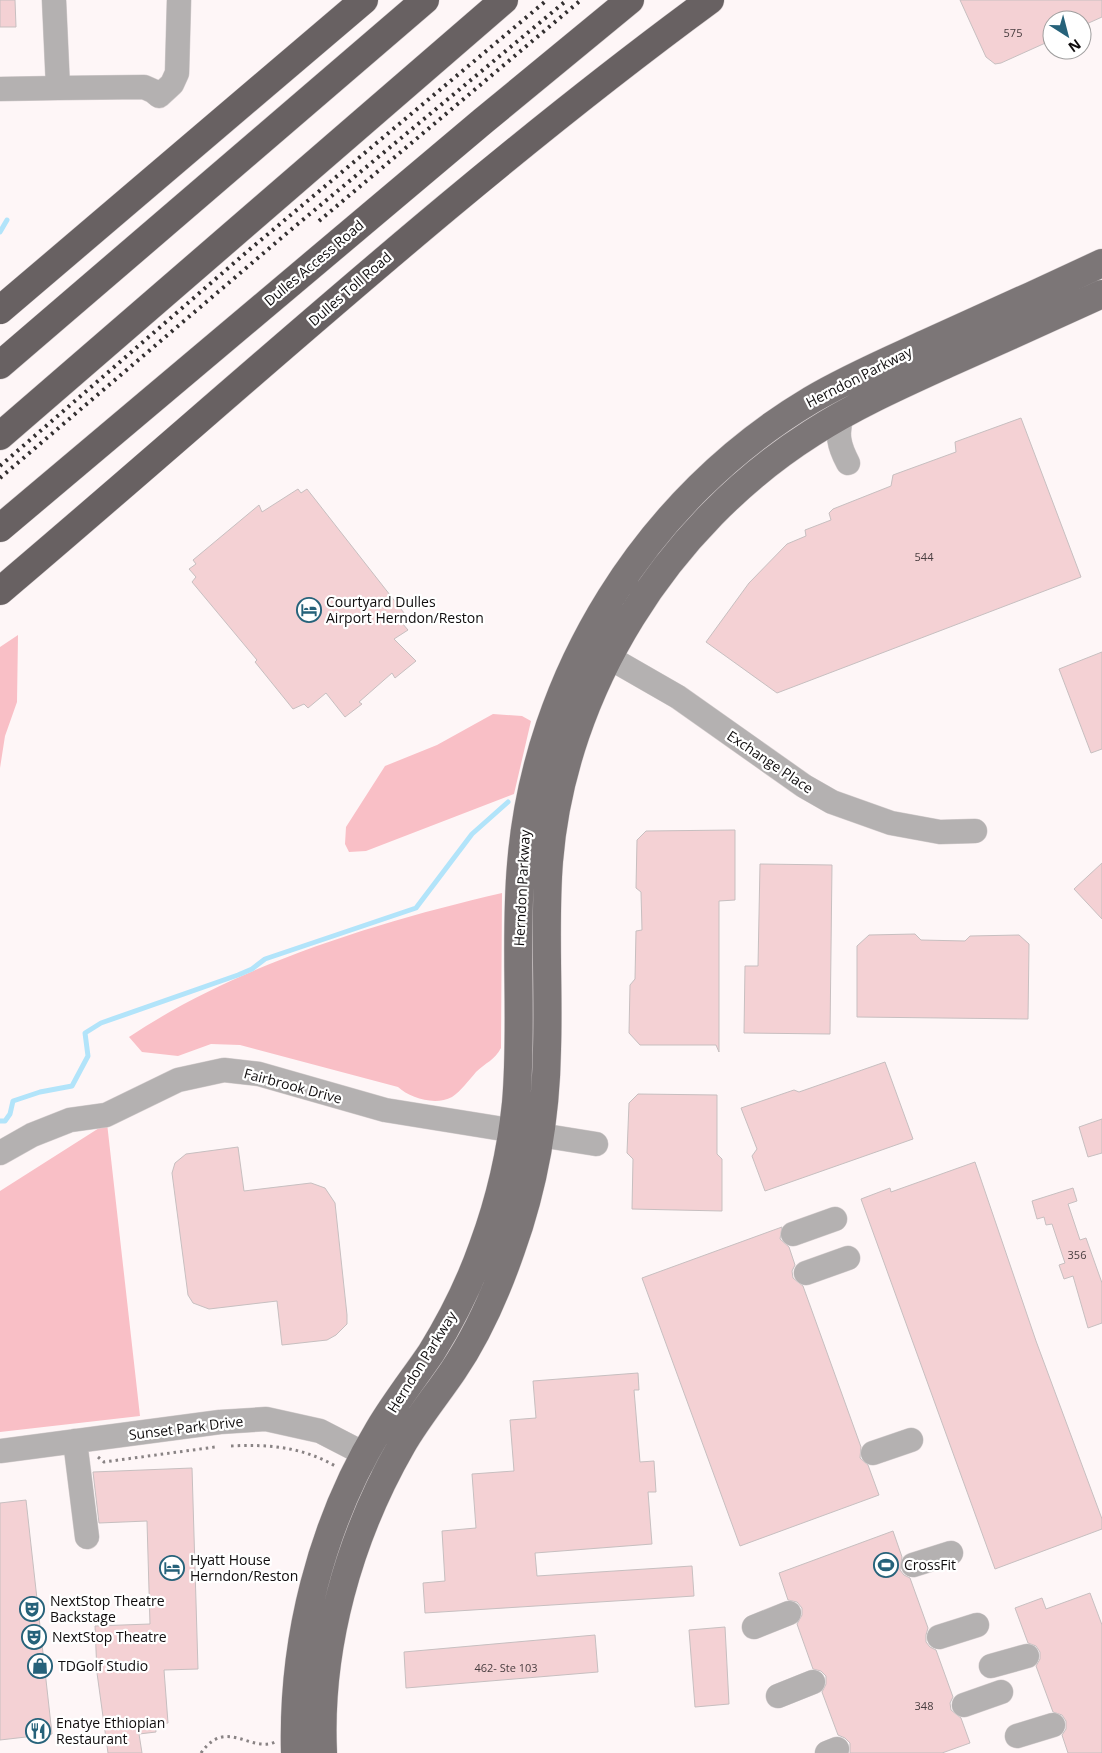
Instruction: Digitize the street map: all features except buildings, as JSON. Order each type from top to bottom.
[{"type":"highway","points":[[296,56],[352,0]]},
{"type":"highway","points":[[0,310],[364,0]]},
{"type":"highway","points":[[0,364],[424,0]]},
{"type":"highway","points":[[0,436],[504,0]]},
{"type":"highway","name":"Dulles Access Road","points":[[0,528],[483,121],[630,0]]},
{"type":"highway","name":"Dulles Toll Road","points":[[0,591],[485,175],[638,53],[710,0]]},
{"type":"highway","points":[[0,287],[133,197]]},
{"type":"highway","points":[[0,609],[55,544]]},
{"type":"main road","name":"Herndon Parkway","points":[[287,1746],[307,1614],[332,1528],[379,1429],[432,1351],[471,1278],[497,1201],[513,1130],[519,1038],[518,904],[526,820],[546,734],[565,684],[584,643],[623,578],[657,534],[713,473],[756,437],[809,401],[851,378],[1102,263]]},
{"type":"main road","points":[[1034,294],[1044,320]]},
{"type":"main road","name":"Herndon Parkway","points":[[323,1753],[327,1672],[340,1599],[356,1545],[390,1469],[419,1419],[462,1355],[492,1299],[520,1221],[535,1165],[546,1079],[546,924],[553,829],[572,745],[609,656],[638,606],[669,562],[711,516],[770,463],[812,433],[908,382],[1102,294]]},
{"type":"street","points":[[54,0],[58,88]]},
{"type":"street","points":[[0,89],[144,87],[154,90],[158,96],[172,84],[177,73],[179,0]]},
{"type":"street","points":[[842,416],[838,438],[840,448],[848,462]]},
{"type":"street","name":"Exchange Place","points":[[584,643],[678,697],[804,786],[832,802],[891,823],[940,832],[975,831]]},
{"type":"street","name":"Fairbrook Drive","points":[[0,1153],[32,1134],[70,1120],[106,1114],[131,1104],[178,1080],[207,1072],[236,1070],[269,1077],[378,1109],[596,1144]]},
{"type":"street","points":[[793,1234],[834,1219]]},
{"type":"street","points":[[806,1273],[848,1258]]},
{"type":"street","name":"Sunset Park Drive","points":[[0,1451],[83,1447],[220,1422],[266,1419],[320,1431],[366,1453],[390,1469]]},
{"type":"street","points":[[873,1453],[911,1440]]},
{"type":"street","points":[[83,1447],[87,1537]]},
{"type":"street","points":[[913,1565],[951,1553]]},
{"type":"street","points":[[754,1627],[789,1613]]},
{"type":"street","points":[[940,1637],[977,1625]]},
{"type":"street","points":[[991,1666],[1027,1656]]},
{"type":"street","points":[[778,1696],[813,1682]]},
{"type":"street","points":[[964,1704],[1000,1692]]},
{"type":"street","points":[[1016,1736],[1053,1725]]},
{"type":"path","points":[[231,1446],[259,1445],[293,1449],[312,1454],[338,1467]]},
{"type":"path","points":[[83,1447],[104,1462],[215,1447]]},
{"type":"path","points":[[201,1753],[212,1742],[225,1737],[238,1738],[261,1746],[272,1744],[287,1746]]},
{"type":"shaded area","points":[[18,635],[17,702],[5,736],[0,768],[0,647]]},
{"type":"shaded area","points":[[493,714],[522,716],[531,721],[514,794],[366,851],[349,852],[345,844],[346,827],[385,766],[437,745]]},
{"type":"shaded area","points":[[502,893],[501,1048],[496,1056],[476,1072],[459,1092],[445,1100],[423,1100],[398,1087],[240,1045],[211,1044],[178,1056],[142,1052],[129,1037],[171,1011],[215,988],[262,967],[358,932]]},
{"type":"shaded area","points":[[107,1123],[140,1416],[0,1432],[0,1191]]},
{"type":"waterway","points":[[0,232],[7,220]]},
{"type":"waterway","points":[[0,1121],[5,1121],[10,1114],[13,1101],[40,1092],[72,1086],[88,1056],[85,1033],[101,1023],[238,975],[252,969],[265,959],[416,908],[472,834],[508,802]]},
{"type":"railway","points":[[0,466],[249,250],[547,0]]},
{"type":"railway","points":[[0,478],[293,228],[567,0]]},
{"type":"railway","points":[[319,221],[581,0]]},
{"type":"place","name":"Courtyard Dulles Airport Herndon/Reston","points":[[309,610]]},
{"type":"place","name":"CrossFit","points":[[886,1565]]},
{"type":"place","name":"Hyatt House Herndon/Reston","points":[[172,1568]]},
{"type":"place","name":"NextStop Theatre Backstage","points":[[32,1609]]},
{"type":"place","name":"NextStop Theatre","points":[[34,1637]]},
{"type":"place","name":"TDGolf Studio","points":[[40,1666]]},
{"type":"place","name":"Enatye Ethiopian Restaurant","points":[[38,1731]]}]
